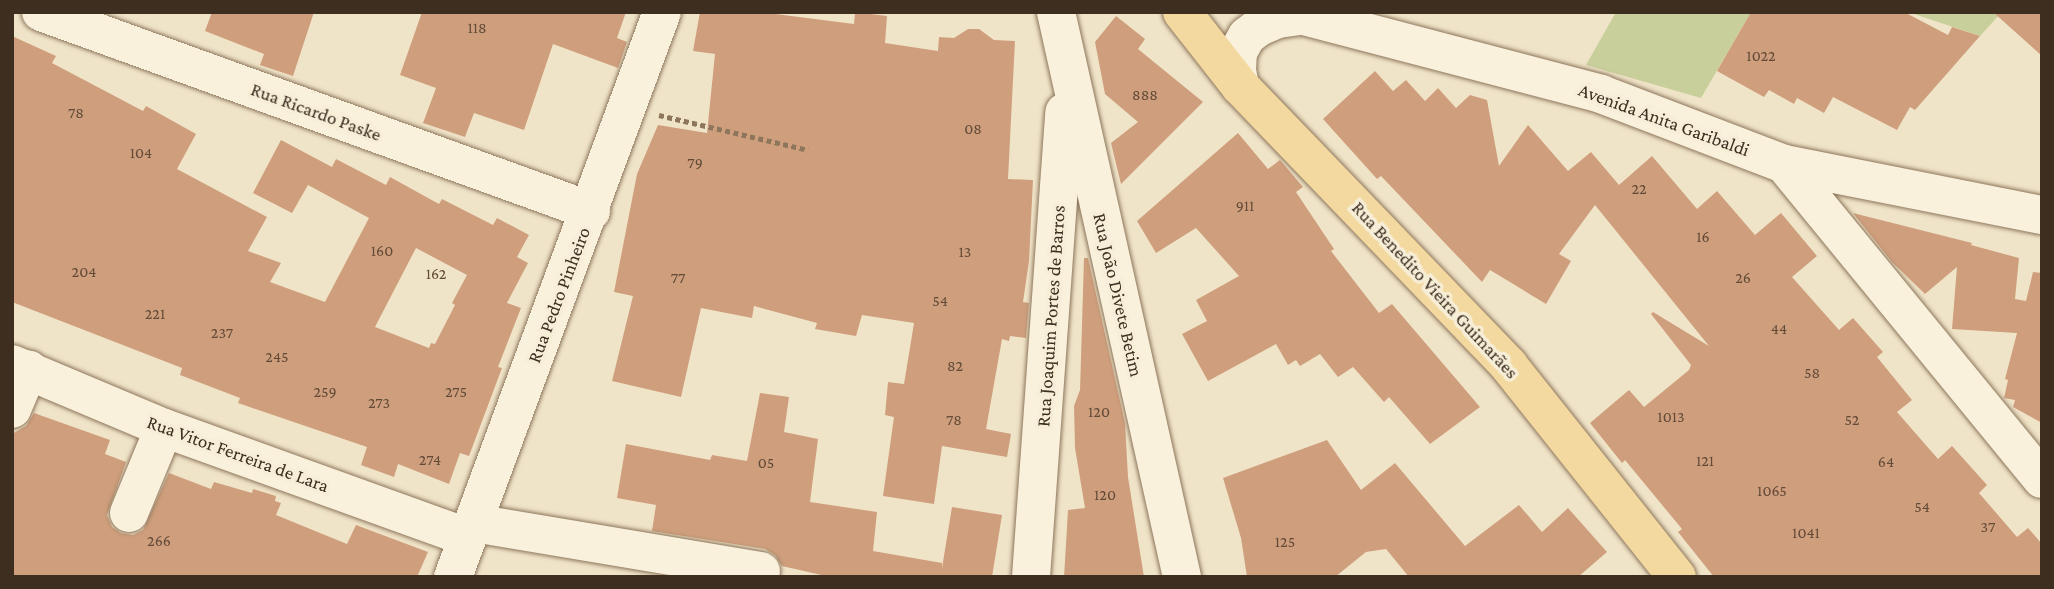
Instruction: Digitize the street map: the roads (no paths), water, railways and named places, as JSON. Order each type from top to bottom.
[{"type":"main road","name":"Rua Benedito Vieira Guimarães","points":[[1182,12],[1240,86],[1509,366],[1677,577]]},
{"type":"street","name":"Rua Ricardo Paske","points":[[41,12],[591,211]]},
{"type":"street","name":"Rua Pedro Pinheiro","points":[[453,577],[591,211],[662,12]]},
{"type":"street","name":"Rua João Divete Betim","points":[[1056,12],[1063,54],[1182,577]]},
{"type":"street","points":[[1240,86],[1238,52],[1247,36],[1259,27],[1297,14]]},
{"type":"street","name":"Avenida Anita Garibaldi","points":[[1297,14],[1601,94],[1784,163],[2042,215]]},
{"type":"street","name":"Rua Joaquim Portes de Barros","points":[[1031,577],[1060,189],[1063,54]]},
{"type":"street","points":[[1784,163],[2042,479]]},
{"type":"street","points":[[12,409],[20,367]]},
{"type":"street","name":"Rua Vitor Ferreira de Lara","points":[[20,367],[164,428],[470,530],[761,571]]},
{"type":"street","points":[[129,513],[164,428]]}]
